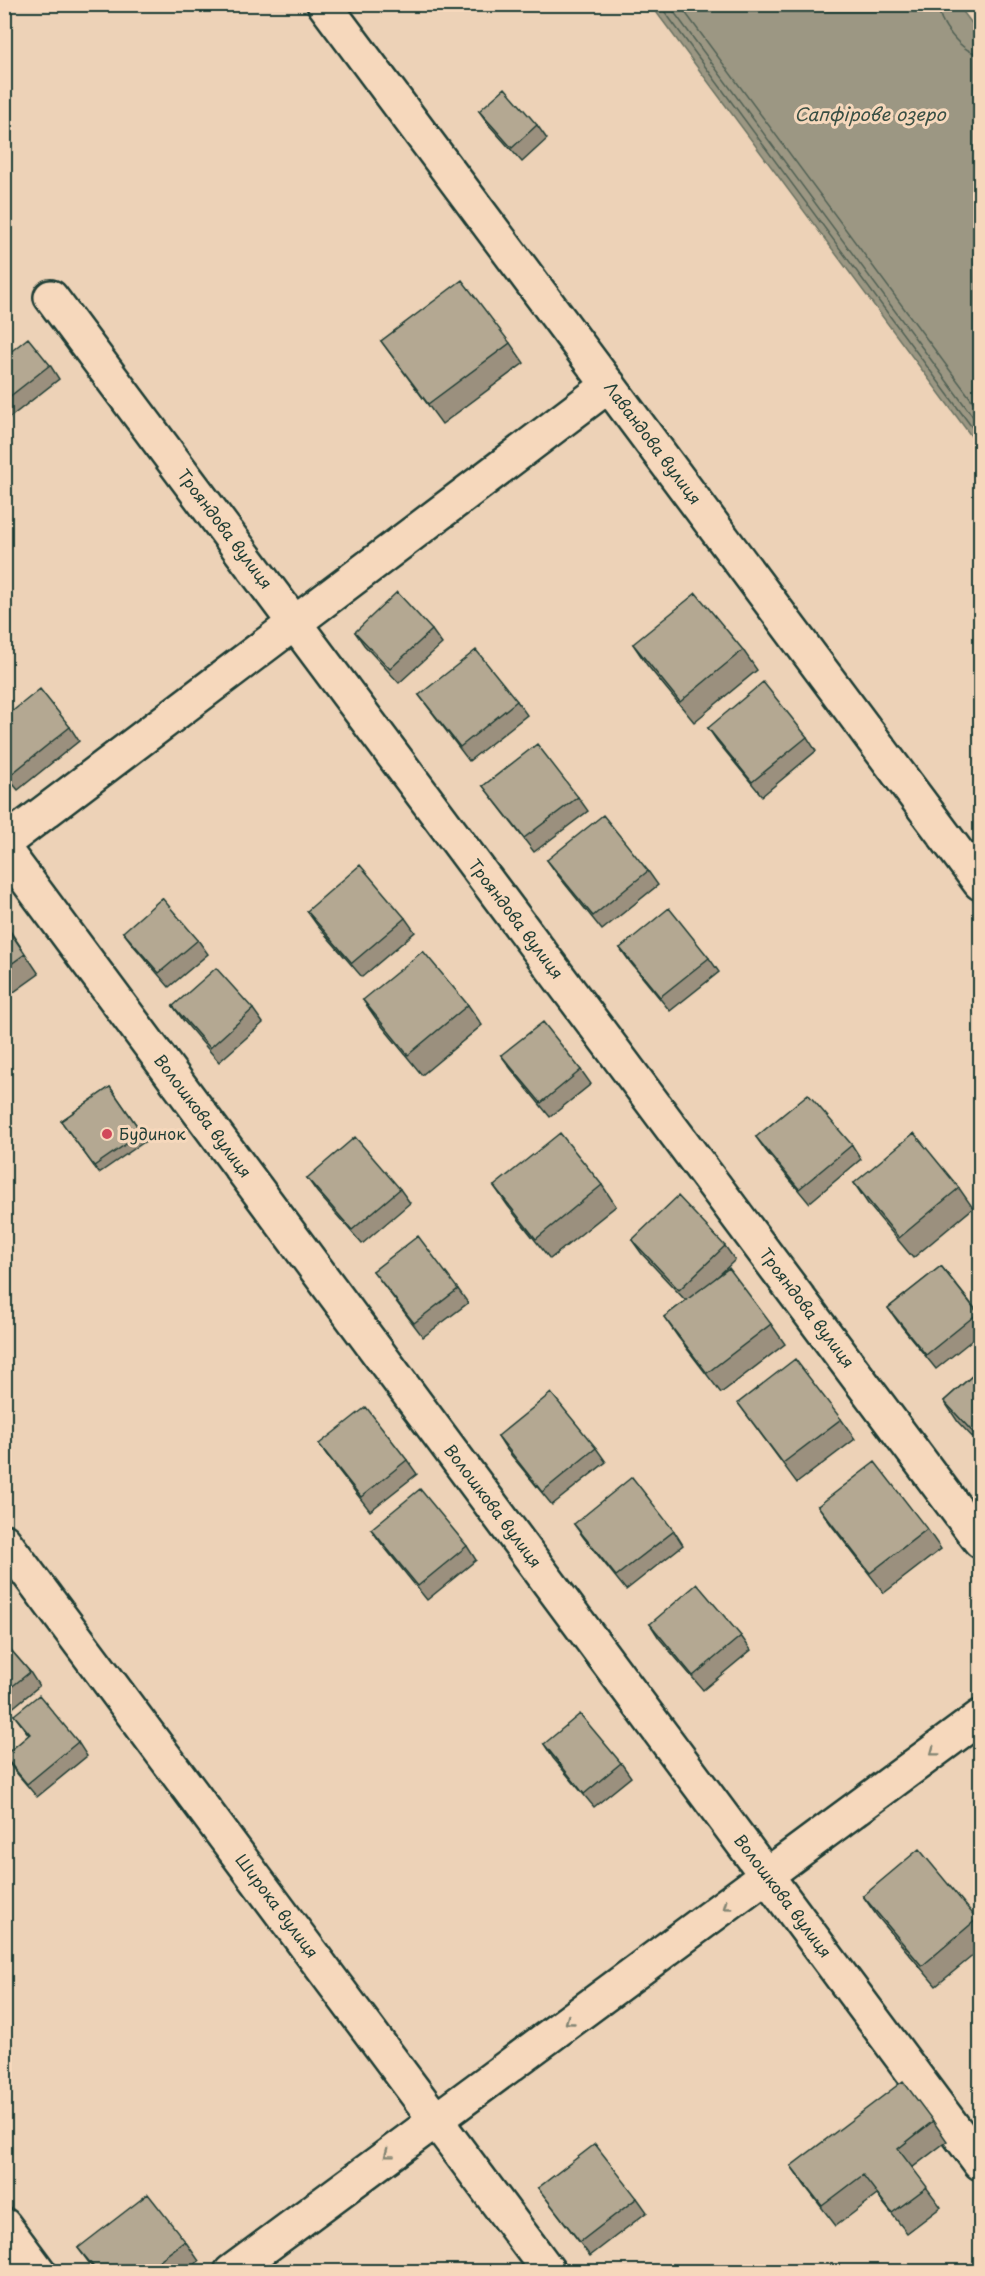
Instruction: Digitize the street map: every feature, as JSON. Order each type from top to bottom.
[{"type":"street","name":"Лавандова вулиця","points":[[324,4],[981,883]]},
{"type":"street","name":"Трояндова вулиця","points":[[51,297],[981,1540]]},
{"type":"street","points":[[4,843],[609,385]]},
{"type":"street","name":"Волошкова вулиця","points":[[4,849],[981,2163]]},
{"type":"street","name":"Широка вулиця","points":[[4,1541],[549,2271]]},
{"type":"street","points":[[231,2271],[981,1717]]},
{"type":"street","points":[[4,2225],[39,2271]]},
{"type":"water","name":"Сапфірове озеро","points":[[651,5],[958,5],[980,34],[980,448]]},
{"type":"building","points":[[505,88],[537,125],[512,148],[479,111]]},
{"type":"building","points":[[462,280],[510,343],[428,404],[381,341]]},
{"type":"building","points":[[28,338],[50,365],[4,401],[4,357]]},
{"type":"building","points":[[397,592],[432,630],[390,669],[355,632]]},
{"type":"building","points":[[696,593],[743,650],[680,702],[633,644]]},
{"type":"building","points":[[476,650],[517,701],[460,747],[419,695]]},
{"type":"building","points":[[763,682],[807,737],[752,782],[708,728]]},
{"type":"building","points":[[40,689],[70,727],[9,776],[4,771],[4,718]]},
{"type":"building","points":[[537,744],[578,797],[524,838],[483,786]]},
{"type":"building","points":[[603,815],[648,871],[593,916],[547,860]]},
{"type":"building","points":[[360,865],[405,918],[352,963],[307,911]]},
{"type":"building","points":[[162,898],[198,940],[159,973],[123,932]]},
{"type":"building","points":[[669,908],[709,958],[660,997],[620,948]]},
{"type":"building","points":[[4,923],[25,954],[4,969]]},
{"type":"building","points":[[423,951],[468,1005],[408,1055],[363,1000]]},
{"type":"building","points":[[216,968],[253,1009],[210,1048],[173,1006]]},
{"type":"building","points":[[543,1022],[581,1070],[541,1103],[501,1055]]},
{"type":"building","name":"Будинок","points":[[110,1087],[142,1133],[94,1166],[61,1121]]},
{"type":"building","points":[[808,1094],[852,1145],[799,1189],[756,1137]]},
{"type":"building","points":[[560,1133],[602,1185],[536,1239],[494,1186]]},
{"type":"building","points":[[914,1133],[959,1188],[899,1238],[854,1183]]},
{"type":"building","points":[[355,1137],[400,1189],[352,1230],[307,1178]]},
{"type":"building","points":[[678,1196],[725,1246],[679,1290],[632,1240]]},
{"type":"building","points":[[418,1236],[458,1289],[414,1323],[373,1271]]},
{"type":"building","points":[[941,1266],[978,1313],[926,1355],[888,1308]]},
{"type":"building","points":[[729,1268],[771,1324],[707,1373],[664,1317]]},
{"type":"building","points":[[795,1359],[841,1419],[783,1463],[738,1403]]},
{"type":"building","points":[[981,1368],[981,1441],[944,1401]]},
{"type":"building","points":[[551,1393],[596,1448],[542,1492],[498,1436]]},
{"type":"building","points":[[366,1407],[407,1460],[361,1497],[319,1444]]},
{"type":"building","points":[[875,1462],[927,1529],[870,1573],[818,1506]]},
{"type":"building","points":[[632,1477],[674,1531],[616,1576],[574,1524]]},
{"type":"building","points":[[420,1489],[467,1546],[418,1586],[371,1529]]},
{"type":"building","points":[[697,1584],[741,1636],[693,1676],[650,1624]]},
{"type":"building","points":[[4,1642],[30,1672],[4,1693]]},
{"type":"building","points":[[39,1695],[78,1742],[27,1784],[4,1756],[30,1734],[14,1715]]},
{"type":"building","points":[[580,1714],[621,1763],[584,1794],[544,1744]]},
{"type":"building","points":[[919,1849],[977,1919],[922,1966],[863,1896]]},
{"type":"building","points":[[903,2081],[933,2121],[898,2149],[927,2187],[892,2213],[863,2175],[822,2206],[791,2166]]},
{"type":"building","points":[[595,2144],[637,2198],[580,2242],[538,2188]]},
{"type":"building","points":[[148,2194],[185,2241],[145,2271],[97,2271],[78,2248]]},
{"type":"place","name":"Будинок","points":[[107,1134]]}]
